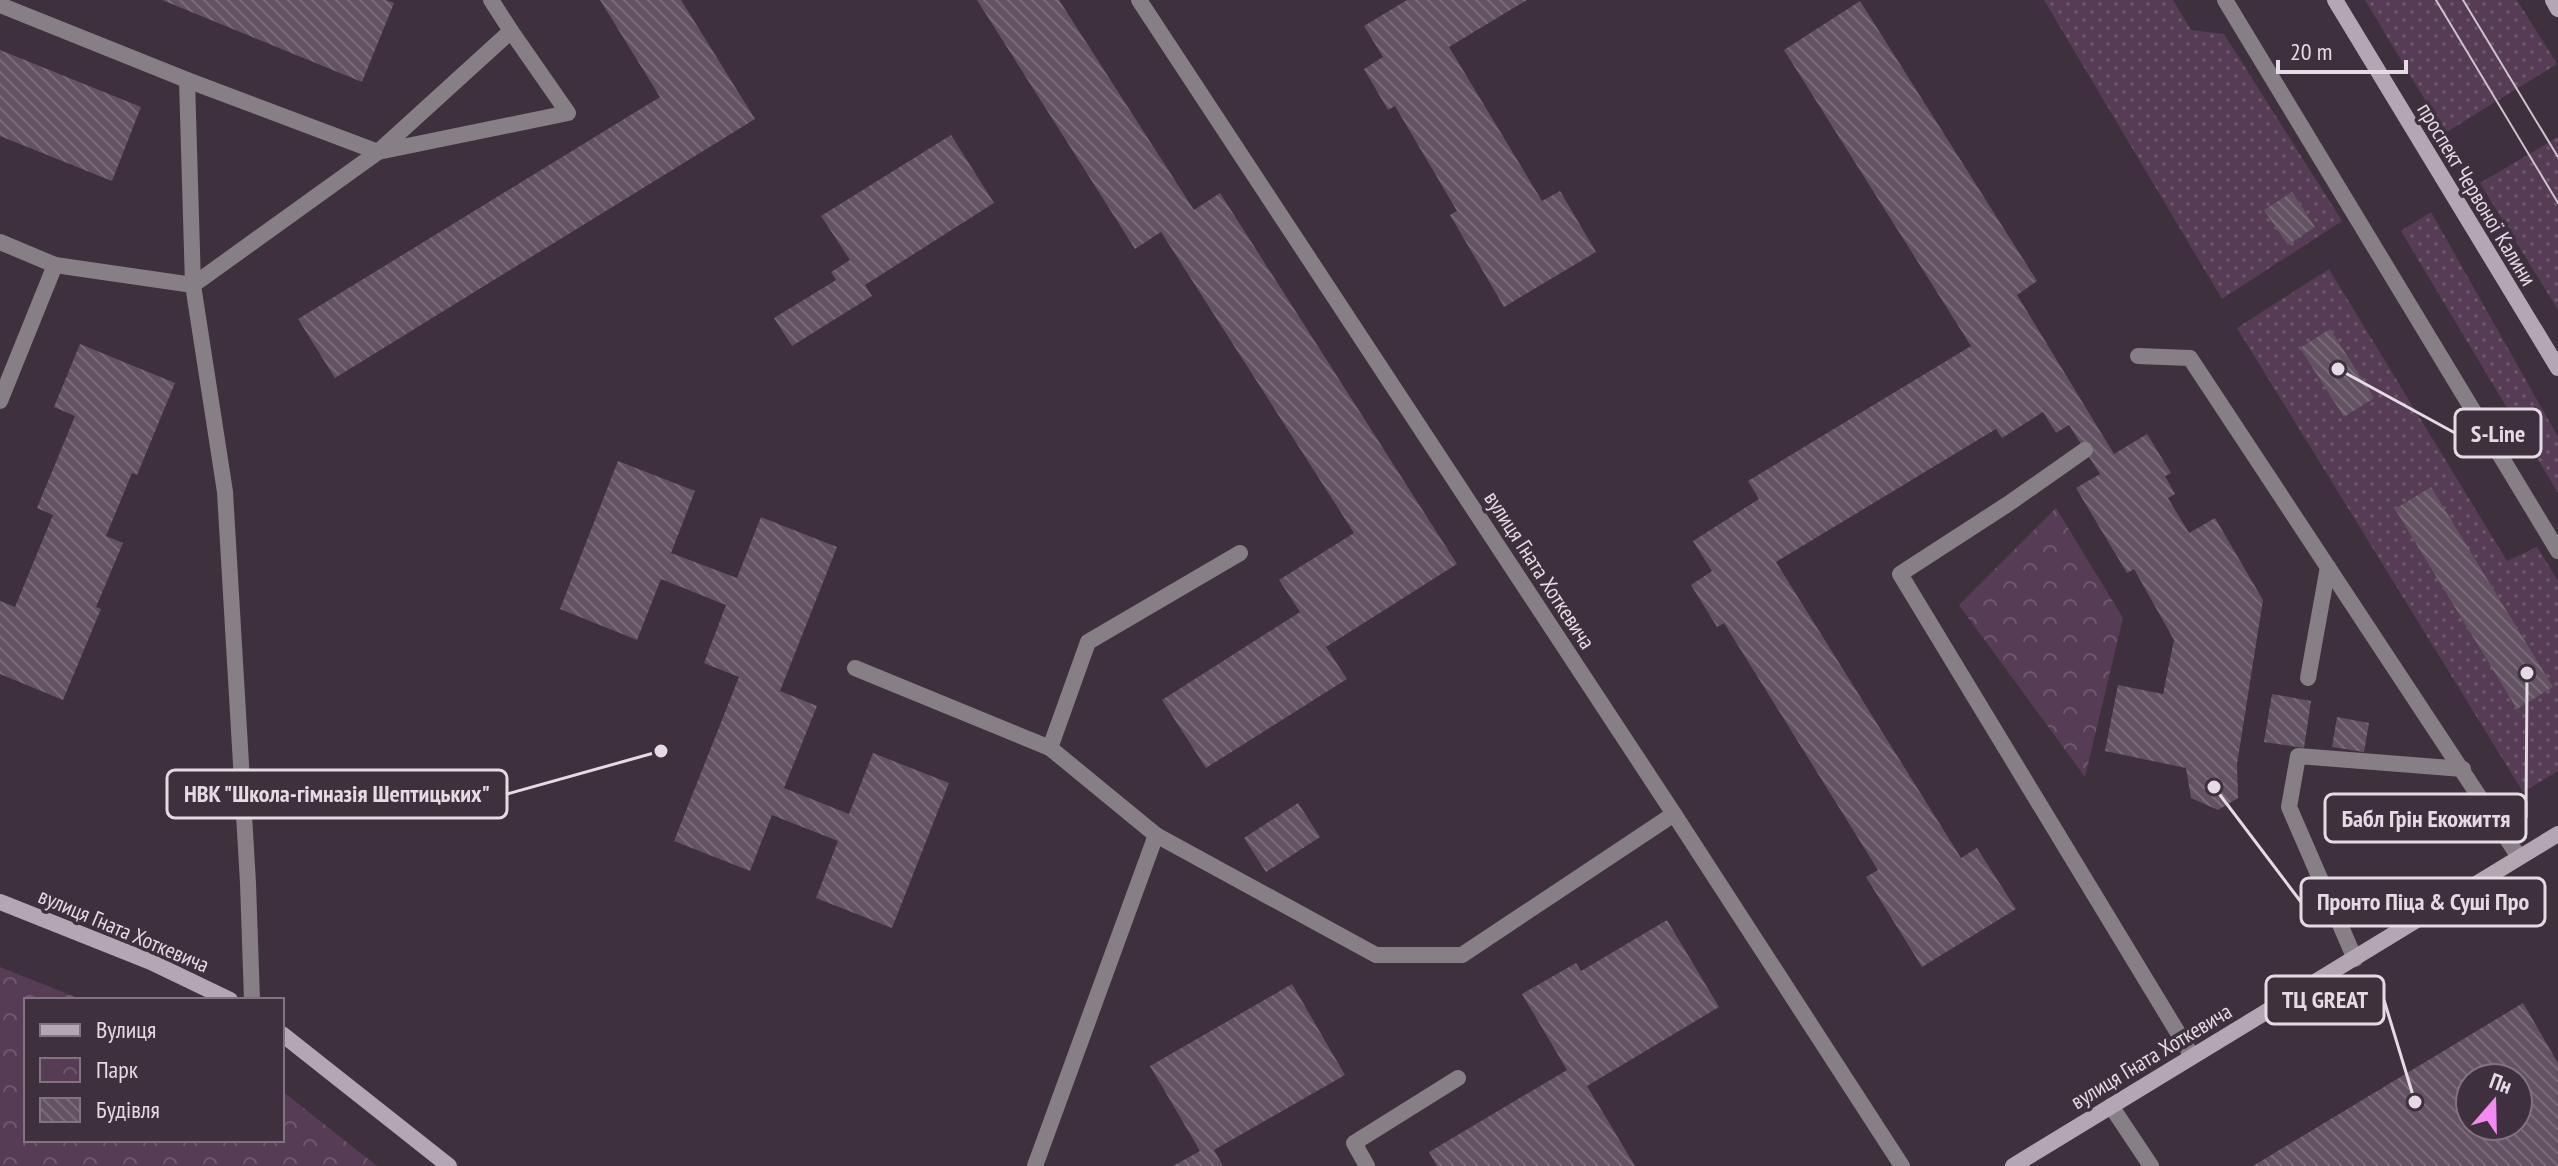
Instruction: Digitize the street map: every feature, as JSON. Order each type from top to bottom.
[{"type":"street","points":[[0,5],[378,152],[568,113],[491,0]]},
{"type":"street","name":"вулиця Гната Хоткевича","points":[[1139,0],[1902,1166]]},
{"type":"street","points":[[2225,0],[2558,551]]},
{"type":"street","name":"проспект Червоної Калини","points":[[2335,0],[2558,368]]},
{"type":"street","points":[[2553,0],[2558,9]]},
{"type":"street","points":[[0,242],[55,265],[193,285],[378,152],[511,31]]},
{"type":"street","points":[[187,80],[193,285],[225,492],[252,998]]},
{"type":"street","points":[[0,401],[55,265]]},
{"type":"street","points":[[2138,356],[2190,358],[2519,857]]},
{"type":"street","points":[[2085,450],[1900,574],[2192,1056]]},
{"type":"street","points":[[1050,748],[1088,642],[1240,553]]},
{"type":"street","points":[[2308,678],[2328,567]]},
{"type":"street","points":[[855,668],[1050,748],[1156,835],[1376,955],[1462,955],[1674,814]]},
{"type":"street","points":[[2355,959],[2289,807],[2298,756],[2463,769]]},
{"type":"street","name":"вулиця Гната Хоткевича","points":[[2013,1166],[2558,834]]},
{"type":"street","points":[[1035,1166],[1156,835]]},
{"type":"street","name":"вулиця Гната Хоткевича","points":[[0,902],[151,962],[226,998]]},
{"type":"street","points":[[284,1036],[449,1166]]},
{"type":"street","points":[[1367,1166],[1354,1143],[1458,1078]]},
{"type":"street","points":[[2111,1106],[2151,1166]]},
{"type":"green space","points":[[2044,0],[2173,0],[2191,30],[2224,34],[2342,221],[2222,299]]},
{"type":"green space","points":[[2365,0],[2517,0],[2557,64],[2445,133]]},
{"type":"green space","points":[[2558,137],[2558,310],[2480,183]]},
{"type":"green space","points":[[2431,212],[2558,437],[2558,493],[2401,231]]},
{"type":"green space","points":[[2329,269],[2507,561],[2537,547],[2558,581],[2558,771],[2523,792],[2237,328]]},
{"type":"green space","points":[[2056,508],[2123,618],[2085,777],[1959,605]]},
{"type":"green space","points":[[0,967],[78,998],[24,998],[24,1142],[284,1142],[284,1093],[377,1166],[0,1166]]},
{"type":"building","points":[[162,0],[386,0],[394,3],[362,82]]},
{"type":"building","points":[[600,0],[681,0],[755,119],[335,378],[298,319],[660,97]]},
{"type":"building","points":[[977,0],[1059,0],[1194,210],[1220,193],[1457,564],[1326,647],[1347,679],[1206,768],[1162,700],[1300,612],[1279,580],[1354,533],[1161,232],[1135,249]]},
{"type":"building","points":[[1407,0],[1527,0],[1449,47],[1542,201],[1560,191],[1596,252],[1504,307],[1450,215],[1457,211],[1395,106],[1388,110],[1364,69],[1383,57],[1364,26]]},
{"type":"building","points":[[1860,1],[2037,281],[2017,295],[2114,454],[2147,434],[2171,473],[2165,476],[2175,494],[2168,498],[2189,533],[2215,518],[2263,600],[2237,764],[2238,798],[2218,810],[2191,798],[2186,768],[2105,751],[2118,685],[2163,694],[2174,640],[2134,569],[2127,573],[2076,488],[2100,474],[2069,425],[2056,433],[2043,412],[2002,438],[1996,429],[1776,562],[1961,858],[1977,848],[2016,909],[1922,967],[1866,877],[1878,870],[1724,623],[1717,627],[1691,585],[1712,571],[1693,541],[1759,499],[1748,481],[1971,346],[1784,50]]},
{"type":"building","points":[[0,50],[141,107],[112,181],[0,136]]},
{"type":"building","points":[[951,135],[994,203],[865,285],[872,296],[792,346],[774,318],[836,280],[831,272],[850,260],[821,216]]},
{"type":"building","points":[[2292,192],[2315,227],[2288,245],[2264,210]]},
{"type":"building","points":[[2330,329],[2374,398],[2344,417],[2300,348]]},
{"type":"building","points":[[80,344],[175,383],[137,475],[132,473],[106,536],[123,543],[96,607],[101,609],[63,700],[0,674],[0,601],[15,607],[53,515],[37,508],[75,416],[54,407]]},
{"type":"building","points":[[618,461],[695,491],[671,553],[737,578],[761,517],[837,547],[780,691],[817,706],[784,788],[849,814],[873,753],[949,783],[892,928],[816,898],[838,841],[772,815],[750,871],[674,841],[739,677],[704,663],[726,605],[661,579],[637,640],[560,609]]},
{"type":"building","points":[[2431,487],[2553,687],[2517,709],[2395,509]]},
{"type":"building","points":[[2272,694],[2311,701],[2304,748],[2264,742]]},
{"type":"building","points":[[2337,717],[2369,723],[2364,752],[2332,747]]},
{"type":"building","points":[[1298,803],[1320,837],[1266,872],[1244,838]]},
{"type":"building","points":[[1667,920],[1719,1007],[1587,1086],[1635,1166],[1437,1166],[1429,1152],[1567,1070],[1522,994],[1576,963],[1581,971]]},
{"type":"building","points":[[1292,984],[1345,1075],[1214,1150],[1223,1166],[1173,1166],[1200,1151],[1150,1066]]},
{"type":"building","points":[[2523,1003],[2558,1063],[2558,1166],[2253,1166]]},
{"type":"tram line","points":[[2436,0],[2558,203]]},
{"type":"tram line","points":[[2463,0],[2558,157]]},
{"type":"place","name":"S-Line","points":[[2338,369]]},
{"type":"place","name":"Бабл Грін Eкожиття","points":[[2527,673]]},
{"type":"place","name":"НВК \"Школа-гімназія Шептицьких\"","points":[[661,751]]},
{"type":"place","name":"Пронто Піца & Суші Про","points":[[2214,787]]},
{"type":"place","name":"ТЦ GREAT","points":[[2415,1102]]}]
